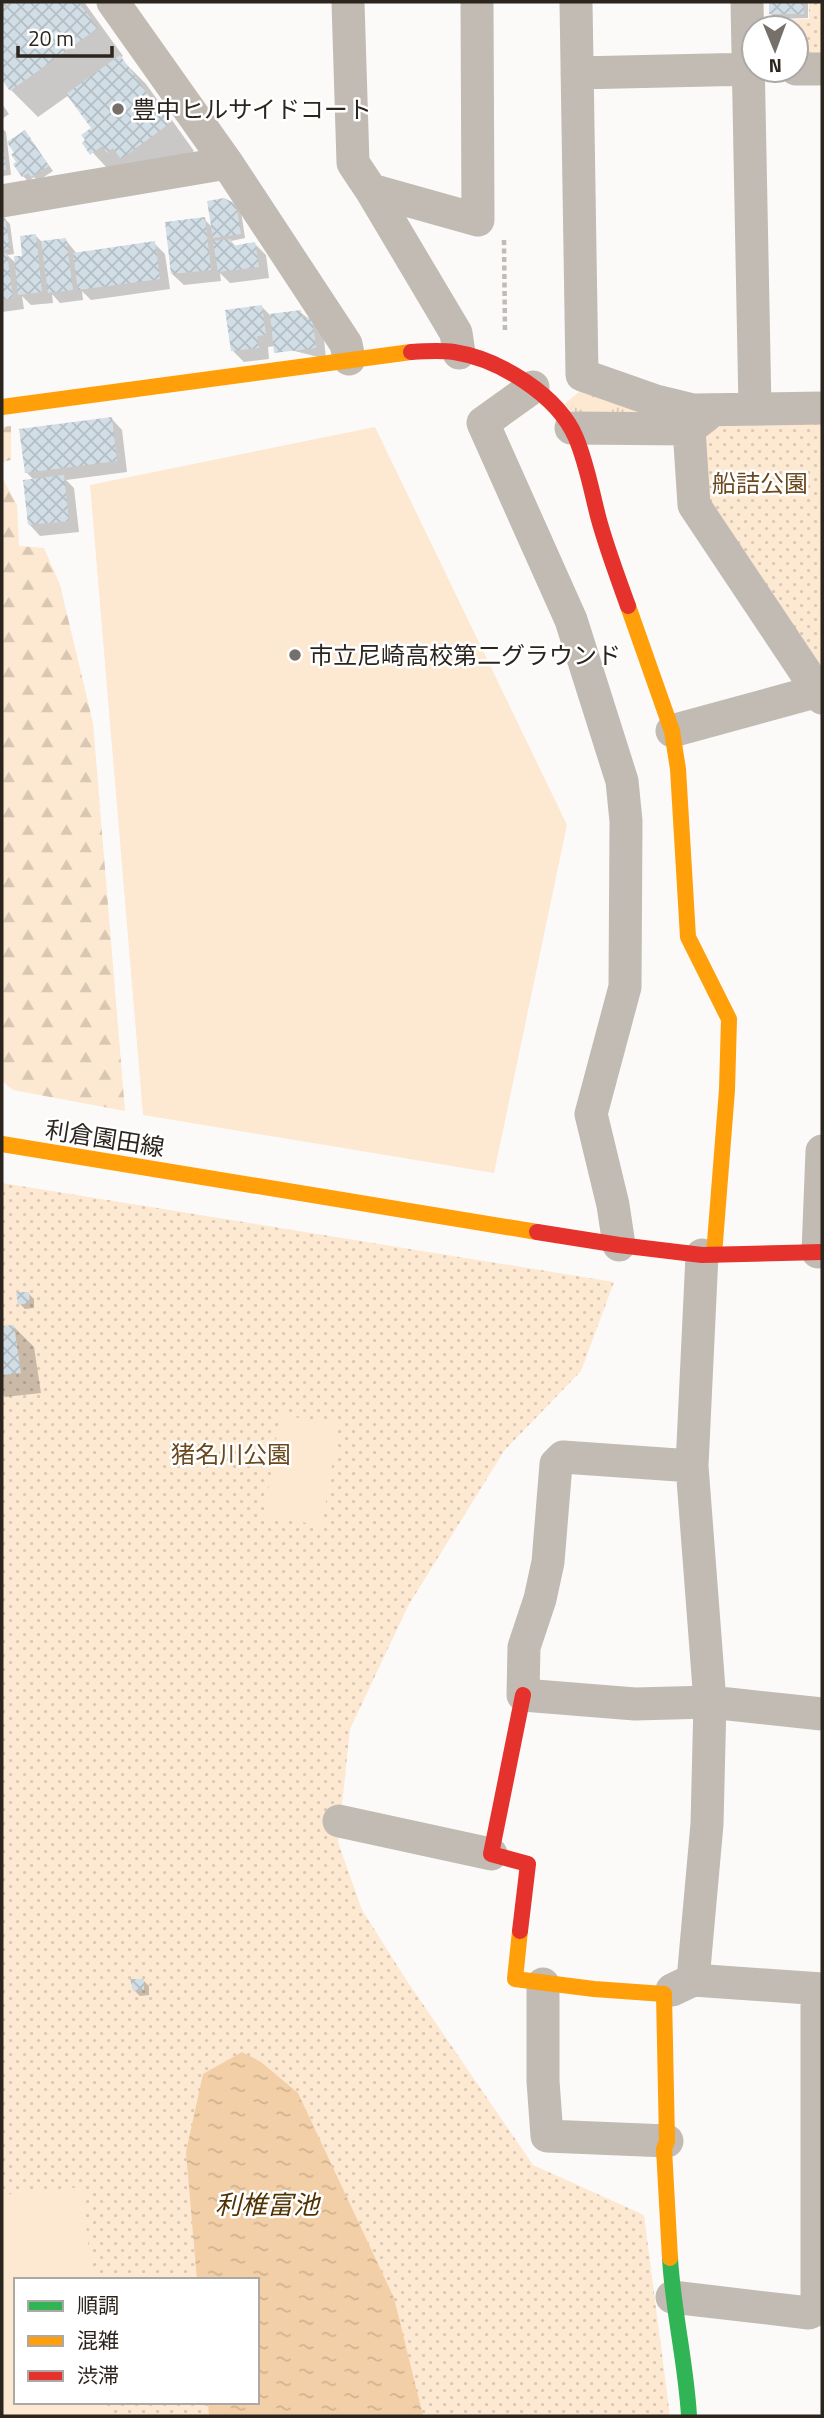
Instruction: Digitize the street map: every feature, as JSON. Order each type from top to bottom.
[{"type":"street","points":[[113,2],[227,163],[346,344],[349,359]]},
{"type":"street","points":[[348,2],[353,163],[456,333],[459,353]]},
{"type":"street","points":[[371,190],[478,220],[477,2]]},
{"type":"street","points":[[576,2],[582,375],[656,401],[693,410],[702,419]]},
{"type":"street","points":[[577,73],[740,69]]},
{"type":"street","points":[[751,84],[755,410]]},
{"type":"street","points":[[2,201],[227,163]]},
{"type":"street","points":[[2,407],[349,359],[427,351],[459,353],[505,370],[533,387],[571,428],[576,438],[602,531],[672,731],[678,769],[688,937],[729,1019],[727,1090],[708,1255],[692,1466],[710,1702],[707,1824],[678,1987],[667,2141],[664,2149],[672,2297],[687,2383],[689,2416]]},
{"type":"street","points":[[533,387],[483,422],[571,620],[622,780],[626,821],[625,987],[591,1114],[613,1205],[619,1245]]},
{"type":"street","points":[[571,428],[702,419],[755,410],[822,408]]},
{"type":"street","points":[[672,731],[820,695],[694,505],[702,419]]},
{"type":"street","name":"利倉園田線","points":[[2,1144],[619,1245],[708,1255],[820,1252]]},
{"type":"street","points":[[820,1252],[822,1151]]},
{"type":"street","points":[[491,1854],[523,1695],[524,1647],[540,1599],[548,1562],[556,1464],[563,1457],[692,1466]]},
{"type":"street","points":[[523,1695],[635,1704],[710,1702],[822,1714]]},
{"type":"street","points":[[339,1821],[528,1864],[515,1979],[543,1984],[819,1989],[820,2309],[809,2313],[672,2297]]},
{"type":"street","points":[[543,1984],[543,2081],[547,2136],[667,2141]]},
{"type":"path","points":[[478,220],[505,235],[505,370]]},
{"type":"green space","points":[[809,2],[822,2],[822,55],[810,55]]},
{"type":"green space","points":[[585,387],[683,415],[595,421],[562,406]]},
{"type":"green space","name":"船詰公園","points":[[822,421],[822,675],[700,503],[697,440],[712,424]]},
{"type":"green space","points":[[11,426],[11,460],[2,462],[2,427]]},
{"type":"green space","name":"市立尼崎高校第二グラウンド","points":[[375,427],[567,825],[494,1173],[143,1115],[90,485]]},
{"type":"green space","points":[[2,477],[17,505],[19,546],[44,548],[60,585],[93,723],[125,1111],[13,1090],[2,1081]]},
{"type":"green space","name":"猪名川公園","points":[[2,1183],[614,1282],[581,1371],[504,1451],[408,1606],[350,1729],[338,1842],[362,1910],[407,1981],[533,2165],[644,2215],[670,2416],[2,2416]]},
{"type":"green space","points":[[280,1415],[339,1424],[322,1525],[264,1517]]},
{"type":"green space","points":[[82,2187],[92,2278],[14,2278],[14,2404],[105,2404],[106,2416],[2,2416],[2,2195]]},
{"type":"water","name":"利椎富池","points":[[242,2052],[261,2062],[298,2093],[394,2298],[423,2416],[209,2416],[208,2404],[259,2404],[259,2278],[197,2278],[186,2152],[203,2074]]},
{"type":"building","points":[[6,2],[78,2],[98,28],[10,91],[2,80],[2,5]]},
{"type":"building","points":[[769,2],[803,2],[804,14],[769,14]]},
{"type":"building","name":"豊中ヒルサイドコート","points":[[120,55],[169,124],[121,159],[113,148],[107,153],[102,146],[90,155],[82,143],[85,140],[81,135],[91,128],[66,94]]},
{"type":"building","points":[[25,130],[49,166],[31,177],[28,173],[22,177],[13,164],[16,162],[11,154],[14,153],[7,142]]},
{"type":"building","points":[[3,146],[6,170],[2,170]]},
{"type":"building","points":[[224,198],[236,204],[241,234],[213,238],[207,201]]},
{"type":"building","points":[[2,217],[5,217],[10,249],[2,250]]},
{"type":"building","points":[[205,217],[211,270],[171,274],[165,222]]},
{"type":"building","points":[[36,234],[42,292],[18,295],[14,256],[22,256],[20,236]]},
{"type":"building","points":[[66,238],[73,290],[48,293],[41,241]]},
{"type":"building","points":[[231,239],[232,246],[255,242],[259,267],[218,272],[213,241]]},
{"type":"building","points":[[155,241],[160,279],[78,290],[73,253]]},
{"type":"building","points":[[7,253],[13,298],[2,300],[2,254]]},
{"type":"building","points":[[262,305],[266,335],[257,336],[259,348],[231,351],[225,310]]},
{"type":"building","points":[[301,310],[302,318],[312,317],[316,348],[274,353],[270,314]]},
{"type":"building","points":[[112,417],[117,461],[25,473],[19,429]]},
{"type":"building","points":[[64,475],[69,521],[28,525],[23,480]]},
{"type":"building","points":[[16,1292],[29,1292],[30,1303],[18,1305]]},
{"type":"building","points":[[14,1325],[21,1373],[2,1375],[2,1326]]},
{"type":"building","points":[[130,1979],[144,1979],[144,1990],[133,1991]]},
{"type":"traffic: fast","points":[[670,2258],[689,2416]]},
{"type":"traffic: slow","points":[[2,407],[411,352]]},
{"type":"traffic: slow","points":[[628,606],[672,731],[678,769],[688,937],[729,1019],[727,1090],[714,1255]]},
{"type":"traffic: slow","points":[[2,1144],[537,1232]]},
{"type":"traffic: slow","points":[[520,1931],[515,1979],[664,1994],[667,2141],[664,2149],[670,2258]]},
{"type":"traffic: jam","points":[[411,352],[454,352],[490,362],[525,382],[556,407],[580,448],[602,531],[628,606]]},
{"type":"traffic: jam","points":[[537,1232],[702,1255],[822,1252]]},
{"type":"traffic: jam","points":[[520,1931],[528,1864],[491,1854],[523,1695]]},
{"type":"place","name":"豊中ヒルサイドコート","points":[[118,109]]},
{"type":"place","name":"市立尼崎高校第二グラウンド","points":[[295,655]]}]
